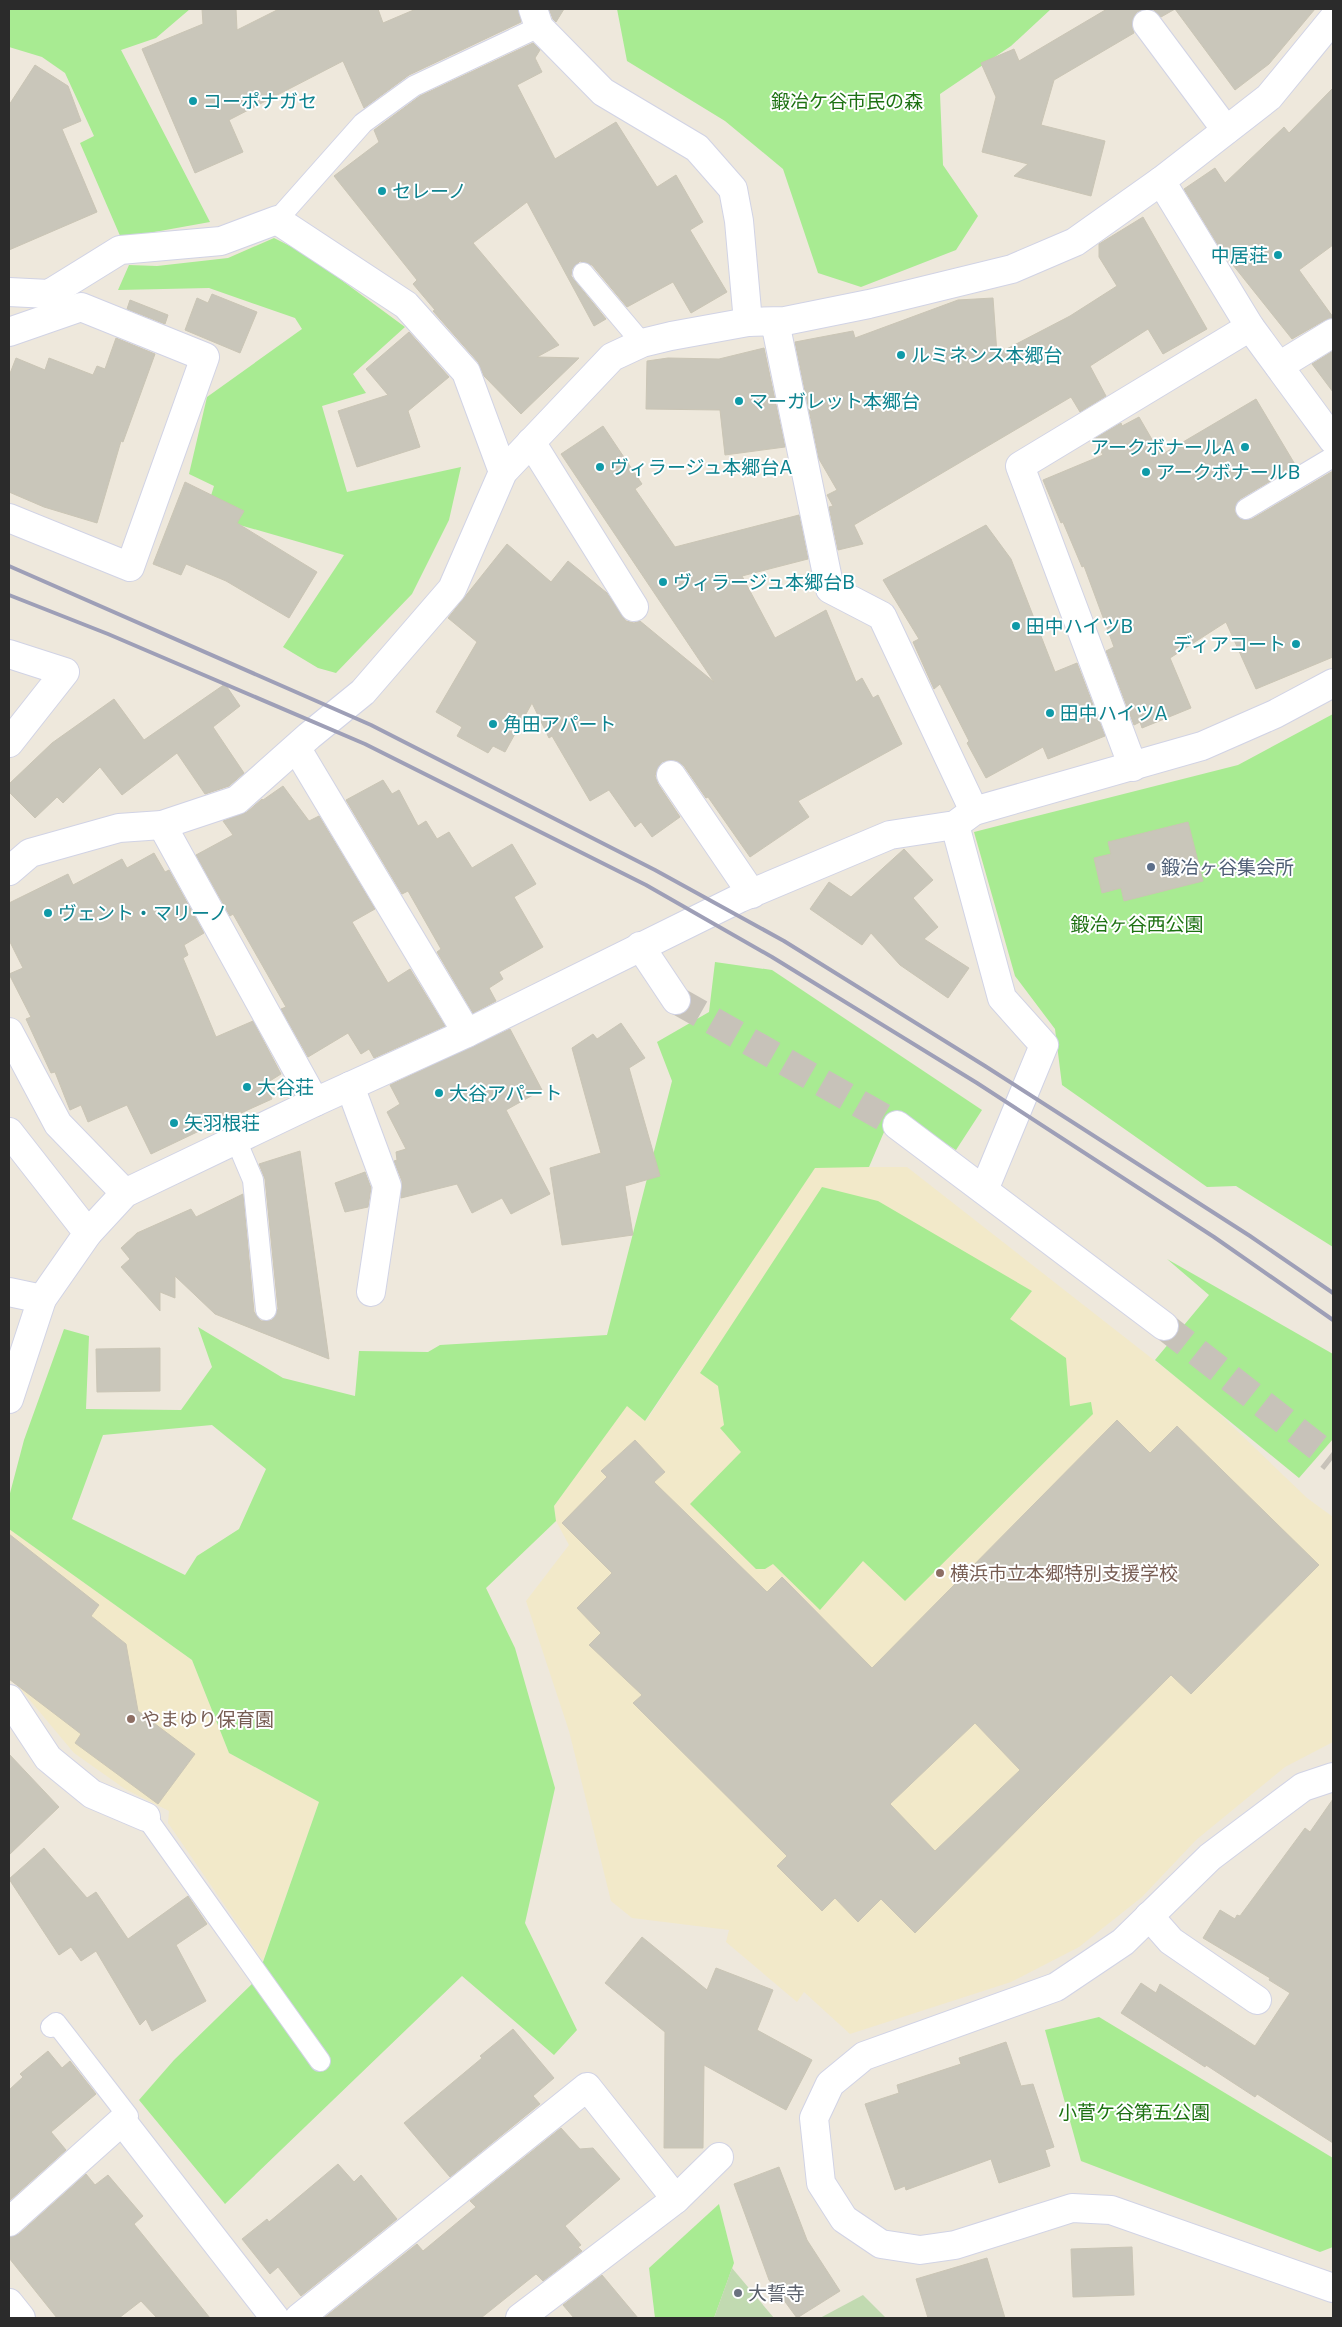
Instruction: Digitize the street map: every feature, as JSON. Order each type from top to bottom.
[{"type":"street","points":[[536,18],[604,92],[697,148],[733,189],[762,322],[830,589],[882,616],[964,818],[1002,998],[1044,1045],[984,1190]]},
{"type":"street","points":[[9,870],[30,853],[119,828],[162,825],[237,800],[297,749],[309,736],[363,692],[452,589],[503,472],[612,357],[642,343],[869,304],[1012,269],[1075,242],[1161,181],[1268,97],[1333,19]]},
{"type":"street","points":[[1147,24],[1226,130]]},
{"type":"street","points":[[1161,181],[1250,327],[1333,440]]},
{"type":"street","points":[[9,292],[49,294],[120,250],[221,241],[277,220],[406,305],[466,372],[503,472]]},
{"type":"street","points":[[9,332],[81,307],[205,357],[130,567],[9,518]]},
{"type":"street","points":[[1133,767],[1020,466],[1250,327]]},
{"type":"street","points":[[1279,366],[1333,333]]},
{"type":"street","points":[[531,442],[634,607]]},
{"type":"street","points":[[9,654],[65,672],[9,743]]},
{"type":"street","points":[[9,1399],[42,1299],[88,1233],[125,1194],[315,1102],[467,1033],[640,946],[752,894],[890,835],[964,818],[1202,746],[1275,714],[1333,683]]},
{"type":"street","points":[[297,749],[467,1033]]},
{"type":"street","points":[[671,775],[752,894]]},
{"type":"street","points":[[162,825],[315,1102]]},
{"type":"street","points":[[640,946],[676,1000]]},
{"type":"street","points":[[9,1032],[58,1124],[125,1194]]},
{"type":"street","points":[[350,1086],[387,1186],[371,1292]]},
{"type":"street","points":[[897,1125],[1164,1326]]},
{"type":"street","points":[[9,1132],[88,1233]]},
{"type":"street","points":[[9,1292],[42,1299]]},
{"type":"street","points":[[9,1699],[48,1758],[92,1794],[146,1817]]},
{"type":"street","points":[[1333,1777],[1303,1787],[1210,1857],[1123,1942],[1056,1987],[864,2056],[830,2084],[814,2118],[822,2183],[844,2219],[881,2244],[920,2250],[955,2245],[1072,2208],[1110,2210],[1333,2288]]},
{"type":"street","points":[[1149,1916],[1171,1941],[1258,2000]]},
{"type":"street","points":[[300,2318],[587,2087],[676,2198]]},
{"type":"street","points":[[9,2222],[122,2121],[275,2318]]},
{"type":"street","points":[[520,2318],[676,2198],[719,2157]]},
{"type":"street","points":[[9,2303],[21,2318]]},
{"type":"lane","points":[[277,220],[363,123],[414,86],[536,18]]},
{"type":"lane","points":[[583,273],[642,343]]},
{"type":"lane","points":[[1246,509],[1333,457]]},
{"type":"lane","points":[[236,1140],[253,1180],[266,1310]]},
{"type":"lane","points":[[146,1817],[320,2061]]},
{"type":"lane","points":[[51,2027],[56,2023],[128,2116],[122,2121]]},
{"type":"shaded area","name":"横浜市立本郷特別支援学校","points":[[815,1167],[907,1167],[1205,1400],[1307,1498],[1333,1517],[1333,1742],[1285,1767],[1196,1840],[1142,1897],[1079,1947],[1011,1982],[850,2034],[804,1992],[797,2002],[726,1942],[729,1930],[632,1918],[611,1901],[569,1731],[526,1601],[569,1545],[556,1521],[554,1506],[627,1405],[646,1421]]},
{"type":"shaded area","name":"やまゆり保育園","points":[[9,1529],[192,1660],[229,1753],[319,1802],[263,1961],[168,1823],[169,1811],[125,1789],[74,1753],[18,1686],[9,1671]]},
{"type":"green space","points":[[9,9],[190,9],[156,38],[121,50],[210,222],[121,238],[80,143],[94,136],[65,73],[42,57],[9,47]]},
{"type":"green space","name":"鍛冶ケ谷市民の森","points":[[617,9],[1051,9],[1011,46],[940,94],[943,165],[978,216],[956,250],[861,287],[818,273],[783,169],[725,121],[627,61]]},
{"type":"green space","points":[[274,238],[306,254],[405,327],[353,374],[366,393],[322,406],[347,492],[461,467],[449,520],[412,594],[336,673],[318,668],[283,647],[344,555],[205,515],[214,486],[189,474],[207,397],[302,329],[295,318],[209,288],[118,290],[129,265],[157,266],[228,258]]},
{"type":"green space","name":"鍛冶ヶ谷西公園","points":[[1333,714],[1333,1247],[1236,1186],[1207,1187],[1062,1085],[1055,1029],[1015,976],[974,832],[1238,765]]},
{"type":"green space","points":[[715,962],[772,970],[982,1110],[956,1150],[893,1111],[869,1167],[815,1168],[645,1421],[627,1406],[554,1506],[556,1521],[486,1588],[515,1648],[555,1788],[525,1923],[577,2030],[554,2055],[462,1976],[225,2204],[139,2100],[174,2060],[257,1979],[319,1802],[229,1753],[192,1660],[9,1529],[9,1497],[24,1440],[64,1329],[89,1336],[86,1409],[181,1410],[212,1367],[198,1327],[283,1378],[355,1396],[359,1351],[428,1352],[440,1345],[607,1335],[672,1081],[657,1042],[709,1012]],"holes":[[[212,1425],[266,1469],[239,1529],[197,1556],[185,1575],[72,1519],[103,1435]]]},
{"type":"green space","points":[[822,1187],[878,1201],[1032,1291],[1010,1319],[1066,1358],[1070,1406],[1091,1402],[1093,1414],[905,1601],[863,1561],[820,1610],[773,1564],[765,1569],[756,1569],[690,1504],[741,1452],[720,1428],[724,1425],[718,1386],[700,1373]]},
{"type":"green space","points":[[1167,1259],[1333,1354],[1333,1439],[1299,1478],[1155,1360],[1209,1295]]},
{"type":"green space","name":"小菅ケ谷第五公園","points":[[1099,2017],[1333,2158],[1333,2247],[1320,2252],[1081,2161],[1045,2030]]},
{"type":"green space","points":[[719,2204],[734,2263],[714,2318],[655,2318],[649,2268]]},
{"type":"green space","name":"大誓寺","points":[[732,2268],[774,2318],[714,2318]]},
{"type":"green space","name":"大誓寺","points":[[863,2295],[886,2318],[820,2318]]},
{"type":"building","points":[[202,9],[236,9],[237,30],[279,9],[378,9],[383,23],[416,9],[518,9],[521,22],[409,75],[364,108],[343,61],[229,120],[243,152],[195,173],[142,49],[203,24]]},
{"type":"building","points":[[549,9],[564,9],[556,22]]},
{"type":"building","points":[[1107,9],[1144,9],[1137,12],[1133,18],[1132,26],[1134,33],[1054,80],[1041,125],[1105,141],[1091,196],[1014,176],[1028,164],[982,152],[996,97],[981,63],[1014,49],[1019,61]]},
{"type":"building","points":[[1147,9],[1175,9],[1161,17],[1154,10]]},
{"type":"building","points":[[1175,9],[1315,9],[1269,64],[1235,90]]},
{"type":"building","points":[[533,43],[540,50],[535,58],[542,72],[517,85],[555,159],[616,122],[657,187],[676,175],[703,222],[690,230],[727,292],[691,313],[673,282],[627,307],[592,265],[580,261],[572,269],[571,276],[606,319],[594,326],[527,202],[473,243],[559,345],[537,357],[579,358],[521,414],[484,376],[478,362],[433,311],[435,310],[413,284],[417,280],[334,176],[379,142],[374,130],[420,96]]},
{"type":"building","points":[[35,65],[68,86],[81,121],[62,129],[97,212],[9,250],[9,105]]},
{"type":"building","points":[[1333,88],[1333,245],[1299,270],[1333,317],[1292,339],[1221,250],[1184,189],[1215,168],[1225,183],[1284,127],[1289,133]]},
{"type":"building","points":[[1143,217],[1207,329],[1163,354],[1148,329],[1090,366],[1106,396],[1080,412],[1071,397],[854,525],[863,544],[838,550],[829,507],[833,506],[827,495],[837,490],[819,459],[795,342],[853,331],[855,338],[958,300],[993,298],[997,354],[1070,316],[1117,286],[1099,257],[1099,244]]},
{"type":"building","points":[[212,294],[257,312],[240,353],[185,330],[197,298],[208,303]]},
{"type":"building","points":[[130,300],[168,315],[165,324],[127,309]]},
{"type":"building","points":[[409,332],[449,377],[408,411],[420,447],[357,467],[338,411],[388,395],[366,369]]},
{"type":"building","points":[[116,338],[155,354],[123,442],[121,441],[97,523],[44,507],[9,492],[9,376],[16,358],[45,370],[49,358],[93,375],[97,366],[105,369]]},
{"type":"building","points":[[764,348],[785,447],[725,455],[720,410],[646,409],[647,361],[668,358],[719,359]]},
{"type":"building","points":[[1333,351],[1333,392],[1312,364]]},
{"type":"building","points":[[1256,399],[1296,466],[1240,499],[1234,510],[1240,519],[1252,519],[1333,471],[1333,657],[1256,689],[1226,622],[1170,658],[1191,708],[1142,728],[1140,722],[1134,725],[1106,651],[1114,647],[1084,566],[1082,567],[1063,522],[1061,523],[1043,480],[1103,455],[1094,439],[1121,423],[1122,426],[1139,417],[1161,455]]},
{"type":"building","points":[[603,426],[642,484],[635,489],[675,547],[799,515],[808,559],[742,576],[775,638],[826,610],[856,682],[862,678],[873,698],[878,695],[902,744],[798,801],[809,817],[750,857],[708,797],[706,798],[684,766],[677,761],[669,760],[662,762],[655,776],[658,784],[680,817],[652,837],[641,822],[635,827],[609,790],[590,801],[552,736],[549,738],[532,703],[505,752],[493,746],[488,753],[457,736],[462,727],[436,712],[477,642],[448,618],[507,544],[551,582],[568,561],[607,593],[626,621],[634,623],[640,621],[714,682],[561,454]]},
{"type":"building","points":[[185,482],[244,511],[237,523],[317,572],[289,618],[226,581],[186,564],[181,575],[153,564]]},
{"type":"building","points":[[986,525],[1011,559],[1055,672],[1077,663],[1105,736],[1048,759],[1043,747],[986,778],[967,743],[969,741],[940,684],[934,689],[913,642],[919,639],[883,580]]},
{"type":"building","points":[[225,684],[240,706],[213,727],[244,773],[229,786],[205,794],[177,753],[122,795],[100,767],[63,803],[57,797],[35,818],[9,792],[9,784],[52,743],[114,699],[144,740]]},
{"type":"building","points":[[383,780],[392,794],[399,790],[418,826],[426,821],[437,839],[449,832],[472,868],[512,844],[536,884],[514,897],[543,947],[499,972],[503,979],[489,988],[496,1001],[473,1013],[437,952],[441,949],[408,891],[402,894],[346,800]]},
{"type":"building","points":[[283,786],[309,821],[319,816],[375,909],[352,922],[388,983],[410,969],[445,1026],[374,1058],[369,1049],[361,1054],[348,1033],[308,1057],[281,1009],[286,1007],[233,914],[230,916],[196,855],[233,835],[223,821],[247,812],[262,799]]},
{"type":"building","points":[[1188,822],[1203,881],[1124,901],[1121,888],[1102,893],[1094,858],[1111,854],[1108,842]]},
{"type":"building","points":[[904,849],[933,880],[913,898],[938,927],[924,939],[969,968],[948,998],[900,965],[871,933],[862,945],[810,909],[829,882],[851,897]]},
{"type":"building","points":[[154,853],[165,872],[169,870],[204,933],[184,945],[188,955],[183,958],[216,1037],[253,1021],[281,1074],[265,1084],[272,1099],[241,1113],[241,1111],[151,1154],[127,1105],[88,1122],[81,1105],[70,1110],[55,1072],[51,1073],[26,1019],[31,1017],[9,974],[23,968],[9,940],[9,903],[68,874],[73,885],[122,859],[127,868]]},
{"type":"building","points":[[621,1023],[645,1058],[629,1068],[660,1176],[625,1186],[633,1235],[562,1245],[550,1168],[601,1153],[572,1048],[593,1034],[597,1039]]},
{"type":"building","points":[[510,1029],[542,1090],[506,1110],[550,1194],[511,1214],[502,1198],[472,1213],[457,1184],[401,1198],[402,1181],[394,1161],[397,1160],[396,1152],[406,1149],[387,1112],[400,1104],[390,1085]]},
{"type":"building","points":[[300,1151],[329,1359],[215,1314],[175,1276],[175,1298],[160,1292],[160,1311],[121,1267],[130,1259],[121,1248],[137,1233],[191,1209],[196,1217],[243,1194],[254,1312],[261,1321],[272,1320],[278,1309],[265,1179],[259,1164]]},
{"type":"building","points":[[365,1172],[371,1188],[368,1207],[345,1212],[335,1183]]},
{"type":"building","points":[[160,1348],[160,1391],[97,1392],[96,1349]]},
{"type":"building","points":[[1117,1420],[1150,1453],[1177,1426],[1319,1565],[1191,1694],[1171,1675],[915,1933],[881,1899],[858,1922],[835,1898],[822,1911],[777,1866],[787,1856],[633,1703],[642,1695],[589,1645],[601,1633],[577,1608],[612,1573],[562,1523],[607,1477],[601,1471],[635,1440],[665,1472],[654,1482],[767,1592],[782,1577],[872,1668]],"holes":[[[975,1723],[1020,1770],[935,1851],[890,1804]]]},
{"type":"building","points":[[9,1534],[99,1605],[91,1616],[126,1644],[138,1711],[195,1754],[158,1804],[75,1743],[81,1734],[9,1679]]},
{"type":"building","points":[[9,1754],[59,1807],[9,1855]]},
{"type":"building","points":[[1333,1799],[1333,2143],[1257,2094],[1255,2097],[1206,2065],[1205,2067],[1121,2013],[1141,1983],[1156,1993],[1160,1984],[1255,2046],[1290,1993],[1269,1980],[1270,1978],[1203,1938],[1220,1910],[1235,1919],[1237,1915],[1240,1916],[1305,1828],[1310,1832]]},
{"type":"building","points":[[44,1848],[87,1898],[96,1892],[128,1939],[188,1896],[207,1924],[176,1945],[206,2001],[152,2031],[146,2019],[140,2025],[96,1951],[81,1961],[71,1947],[59,1955],[9,1879]]},
{"type":"building","points":[[642,1937],[707,1990],[716,1968],[773,1990],[757,2030],[812,2060],[786,2110],[704,2065],[703,2148],[664,2148],[665,2032],[605,1983]]},
{"type":"building","points":[[513,2029],[554,2078],[533,2096],[540,2104],[450,2177],[404,2123],[482,2058],[480,2056]]},
{"type":"building","points":[[1006,2042],[1021,2086],[1033,2084],[1054,2147],[1045,2150],[1050,2166],[999,2183],[991,2159],[906,2190],[905,2186],[895,2190],[865,2104],[899,2093],[897,2085],[961,2064],[959,2058]]},
{"type":"building","points":[[48,2051],[62,2068],[70,2061],[96,2094],[51,2132],[66,2150],[9,2201],[9,2090],[23,2077],[20,2074]]},
{"type":"building","points":[[561,2128],[580,2149],[593,2148],[620,2179],[565,2226],[581,2245],[578,2247],[582,2251],[543,2281],[536,2274],[481,2318],[324,2318],[417,2244],[423,2251],[476,2207],[470,2201]]},
{"type":"building","points":[[338,2164],[354,2182],[361,2175],[397,2219],[301,2296],[278,2267],[270,2274],[242,2239],[267,2219],[269,2222]]},
{"type":"building","points":[[779,2167],[807,2240],[840,2291],[797,2318],[769,2280],[734,2184]]},
{"type":"building","points":[[86,2174],[95,2185],[108,2175],[143,2216],[134,2224],[210,2318],[157,2318],[141,2301],[119,2318],[57,2318],[9,2258],[9,2237],[19,2234]]},
{"type":"building","points":[[1132,2247],[1134,2295],[1073,2297],[1071,2249]]},
{"type":"building","points":[[987,2258],[1005,2318],[928,2318],[916,2279]]},
{"type":"building","points":[[602,2275],[638,2318],[574,2318],[563,2305]]},
{"type":"tunnel","points":[[676,1000],[897,1125]]},
{"type":"tunnel","points":[[1164,1326],[1333,1459]]},
{"type":"railway","points":[[9,566],[371,725],[655,870],[784,941],[985,1066],[1250,1236],[1333,1293]]},
{"type":"railway","points":[[9,595],[108,634],[365,744],[646,885],[772,957],[977,1083],[1214,1237],[1333,1320]]},
{"type":"place","name":"コーポナガセ","points":[[193,101]]},
{"type":"place","name":"セレーノ","points":[[382,191]]},
{"type":"place","name":"中居荘","points":[[1278,255]]},
{"type":"place","name":"ルミネンス本郷台","points":[[901,355]]},
{"type":"place","name":"マーガレット本郷台","points":[[739,401]]},
{"type":"place","name":"アークボナールA","points":[[1245,447]]},
{"type":"place","name":"ヴィラージュ本郷台A","points":[[600,467]]},
{"type":"place","name":"アークボナールB","points":[[1146,472]]},
{"type":"place","name":"ヴィラージュ本郷台B","points":[[663,582]]},
{"type":"place","name":"田中ハイツB","points":[[1016,626]]},
{"type":"place","name":"ディアコート","points":[[1296,644]]},
{"type":"place","name":"田中ハイツA","points":[[1050,713]]},
{"type":"place","name":"角田アパート","points":[[493,724]]},
{"type":"place","name":"鍛冶ヶ谷集会所","points":[[1151,867]]},
{"type":"place","name":"ヴェント・マリーノ","points":[[48,913]]},
{"type":"place","name":"大谷荘","points":[[247,1087]]},
{"type":"place","name":"大谷アパート","points":[[439,1093]]},
{"type":"place","name":"矢羽根荘","points":[[174,1123]]},
{"type":"place","name":"横浜市立本郷特別支援学校","points":[[940,1573]]},
{"type":"place","name":"やまゆり保育園","points":[[131,1719]]},
{"type":"place","name":"大誓寺","points":[[738,2293]]}]
